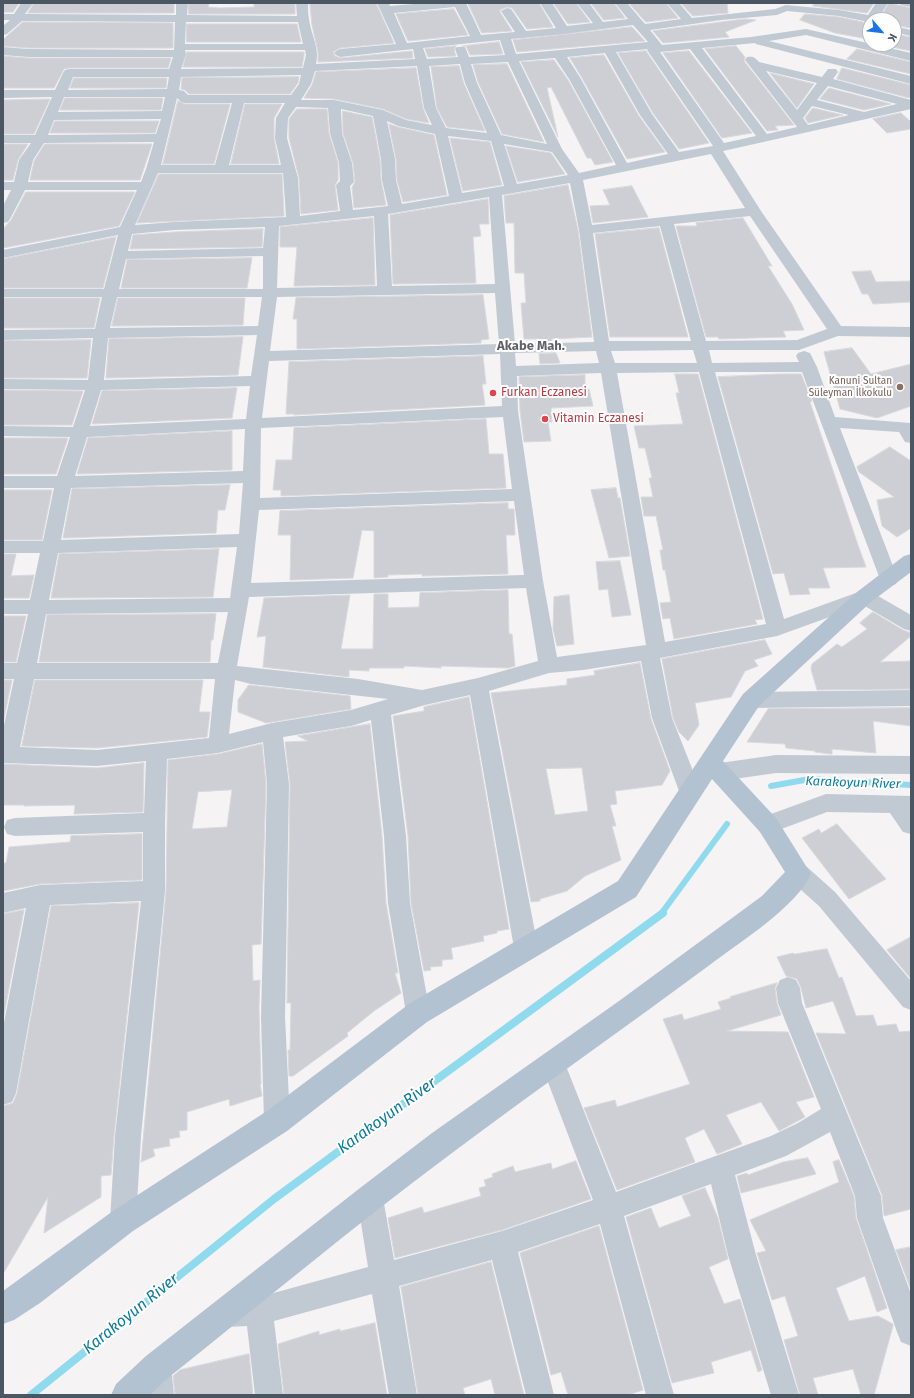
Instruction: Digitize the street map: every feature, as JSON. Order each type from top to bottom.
[{"type":"main road","points":[[3,1309],[29,1292],[122,1221],[277,1121],[418,1013],[627,889],[690,791],[715,767],[751,700],[864,597],[911,561]]},
{"type":"main road","points":[[127,1395],[157,1367],[227,1313],[370,1198],[442,1143],[553,1064],[771,904],[798,874],[768,825],[715,767]]},
{"type":"street","points":[[3,32],[17,20],[27,3]]},
{"type":"street","points":[[182,3],[179,50],[168,115],[160,138],[153,169],[126,230],[110,294],[102,334],[95,385],[64,482],[26,671],[5,755],[97,758],[218,745],[272,731],[351,718],[425,697],[478,686],[549,665],[583,662],[653,651],[777,629],[864,597],[911,624]]},
{"type":"street","points":[[293,220],[291,178],[281,138],[282,118],[292,101],[305,84],[309,69],[311,51],[303,19],[302,3]]},
{"type":"street","points":[[403,47],[385,6],[460,3],[478,40]]},
{"type":"street","points":[[546,3],[564,31]]},
{"type":"street","points":[[583,3],[600,25]]},
{"type":"street","points":[[621,3],[656,47]]},
{"type":"street","points":[[673,3],[690,22]]},
{"type":"street","points":[[876,12],[882,3]]},
{"type":"street","points":[[905,3],[911,4]]},
{"type":"street","points":[[784,5],[862,18]]},
{"type":"street","points":[[3,51],[28,53],[179,50],[311,51],[403,47],[564,31],[600,25],[639,25],[690,22],[777,12],[784,5]]},
{"type":"street","points":[[784,5],[806,32]]},
{"type":"street","points":[[723,8],[731,17]]},
{"type":"street","points":[[507,11],[523,35]]},
{"type":"street","points":[[819,35],[833,12]]},
{"type":"street","points":[[3,17],[303,19]]},
{"type":"street","points":[[3,220],[20,186],[26,160],[40,138],[69,73],[175,73],[309,69],[464,61],[608,49],[694,46],[806,32],[911,57]]},
{"type":"street","points":[[801,124],[810,102],[862,34]]},
{"type":"street","points":[[504,37],[512,58],[556,149],[576,178],[586,230],[602,346],[608,368],[653,651],[662,718],[690,791]]},
{"type":"street","points":[[750,40],[911,80]]},
{"type":"street","points":[[733,41],[755,64],[801,124]]},
{"type":"street","points":[[459,42],[471,83],[496,138],[511,188]]},
{"type":"street","points":[[417,46],[422,62],[430,108],[441,131],[457,199]]},
{"type":"street","points":[[694,46],[764,138]]},
{"type":"street","points":[[656,47],[653,50],[718,149],[754,211],[836,331]]},
{"type":"street","points":[[608,49],[646,115],[676,156]]},
{"type":"street","points":[[559,54],[623,167]]},
{"type":"street","points":[[755,64],[825,81],[911,105]]},
{"type":"street","points":[[3,94],[60,95],[172,93],[180,94],[185,99],[239,99],[334,104],[379,113],[402,122],[441,131],[496,138],[556,149]]},
{"type":"street","points":[[220,169],[239,99]]},
{"type":"street","points":[[810,102],[866,116]]},
{"type":"street","points":[[334,104],[336,132],[346,166],[347,182],[343,185],[343,192],[346,198],[347,214]]},
{"type":"street","points":[[3,254],[126,230],[174,226],[272,223],[381,211],[457,199],[511,188],[576,178],[676,156],[718,149],[764,138],[801,124],[866,116],[911,105]]},
{"type":"street","points":[[379,113],[388,159],[389,180],[396,209]]},
{"type":"street","points":[[50,116],[168,115]]},
{"type":"street","points":[[3,139],[160,138]]},
{"type":"street","points":[[153,169],[288,169]]},
{"type":"street","points":[[3,186],[146,186]]},
{"type":"street","points":[[495,192],[510,371],[510,411],[534,581],[549,665]]},
{"type":"street","points":[[381,211],[385,290]]},
{"type":"street","points":[[586,230],[754,211]]},
{"type":"street","points":[[666,221],[698,345],[706,367],[777,629]]},
{"type":"street","points":[[218,745],[226,670],[240,598],[251,504],[253,424],[270,293],[272,223]]},
{"type":"street","points":[[120,255],[270,252]]},
{"type":"street","points":[[3,293],[270,293],[502,288]]},
{"type":"street","points":[[3,335],[264,330]]},
{"type":"street","points":[[261,356],[602,346],[800,345],[836,331],[911,332]]},
{"type":"street","points":[[800,345],[889,579]]},
{"type":"street","points":[[510,371],[706,367],[809,368]]},
{"type":"street","points":[[3,384],[95,385],[258,381]]},
{"type":"street","points":[[3,431],[80,432],[510,411]]},
{"type":"street","points":[[829,422],[904,427],[911,438]]},
{"type":"street","points":[[3,482],[64,482],[252,477]]},
{"type":"street","points":[[251,504],[523,496]]},
{"type":"street","points":[[3,547],[51,547],[247,540]]},
{"type":"street","points":[[3,607],[39,607],[240,598],[534,581]]},
{"type":"street","points":[[3,671],[226,670],[251,676],[358,687],[425,697]]},
{"type":"street","points":[[478,686],[526,948]]},
{"type":"street","points":[[751,700],[911,698]]},
{"type":"street","points":[[380,710],[395,836],[400,903],[418,1013]]},
{"type":"street","points":[[272,731],[278,784],[273,1017],[277,1121]]},
{"type":"street","points":[[122,1221],[129,1128],[154,891],[154,822],[157,751]]},
{"type":"street","points":[[715,767],[776,764],[911,765]]},
{"type":"street","points":[[768,825],[826,803],[904,805],[911,825]]},
{"type":"street","points":[[15,827],[154,822]]},
{"type":"street","points":[[798,874],[827,899],[911,999]]},
{"type":"street","points":[[3,903],[40,895],[154,891]]},
{"type":"street","points":[[3,1093],[40,895]]},
{"type":"street","points":[[788,988],[790,1003],[868,1196],[870,1218],[911,1332]]},
{"type":"street","points":[[553,1064],[609,1208],[660,1395]]},
{"type":"street","points":[[227,1313],[259,1311],[502,1244],[609,1208],[777,1147],[807,1132],[836,1114]]},
{"type":"street","points":[[720,1167],[742,1255],[785,1395]]},
{"type":"street","points":[[370,1198],[403,1395]]},
{"type":"street","points":[[502,1244],[540,1395]]},
{"type":"street","points":[[259,1311],[269,1395]]},
{"type":"street","points":[[157,1367],[160,1395]]},
{"type":"building","points":[[3,3],[19,3],[13,12],[3,12]]},
{"type":"building","points":[[34,3],[174,3],[174,13],[28,13]]},
{"type":"building","points":[[189,3],[209,3],[208,7],[220,8],[254,7],[254,3],[295,3],[295,14],[189,14]]},
{"type":"building","points":[[310,3],[376,3],[394,43],[340,48],[333,52],[335,56],[340,58],[412,51],[413,58],[318,62],[318,52],[312,25]]},
{"type":"building","points":[[468,3],[539,3],[553,27],[527,29],[512,8],[507,7],[500,10],[500,12],[512,31],[482,33]]},
{"type":"building","points":[[576,3],[590,22],[568,24],[554,4]]},
{"type":"building","points":[[591,3],[614,3],[625,18],[604,20]]},
{"type":"building","points":[[629,3],[666,3],[678,18],[646,22]]},
{"type":"building","points":[[681,3],[727,3],[728,13],[693,16]]},
{"type":"building","points":[[815,3],[874,3],[868,12],[862,12],[813,6]]},
{"type":"building","points":[[889,3],[911,8],[911,28],[902,26],[902,12],[884,12]]},
{"type":"building","points":[[454,9],[468,35],[408,41],[396,14]]},
{"type":"building","points":[[805,14],[839,17],[862,22],[862,38],[835,33],[800,20]]},
{"type":"building","points":[[745,19],[756,20],[725,32],[729,37],[663,43],[653,31]]},
{"type":"building","points":[[23,22],[173,23],[173,48],[28,48],[3,46],[3,40]]},
{"type":"building","points":[[187,24],[297,24],[301,42],[187,42]]},
{"type":"building","points":[[632,27],[645,41],[517,52],[513,40]]},
{"type":"building","points":[[902,35],[911,37],[911,51],[902,49]]},
{"type":"building","points":[[499,42],[503,54],[470,55],[466,46],[462,46]]},
{"type":"building","points":[[456,46],[454,50],[456,56],[428,57],[425,49]]},
{"type":"building","points":[[736,46],[745,57],[744,61],[794,125],[775,126],[778,130],[767,131],[705,49]]},
{"type":"building","points":[[857,49],[862,50],[862,52],[869,52],[911,62],[911,74],[847,59]]},
{"type":"building","points":[[646,51],[709,143],[679,149],[653,113],[618,53]]},
{"type":"building","points":[[689,51],[752,133],[722,138],[663,53]]},
{"type":"building","points":[[187,52],[304,52],[304,55],[302,67],[183,67]]},
{"type":"building","points":[[604,55],[639,116],[665,152],[627,159],[570,58]]},
{"type":"building","points":[[3,56],[28,58],[171,58],[168,68],[69,68],[64,69],[54,88],[3,88]]},
{"type":"building","points":[[554,60],[568,80],[613,162],[595,165],[591,158],[587,158],[551,87],[547,88],[558,137],[521,62]]},
{"type":"building","points":[[507,64],[544,142],[502,134],[478,82],[473,65]]},
{"type":"building","points":[[459,66],[464,84],[485,131],[447,127],[437,108],[431,67]]},
{"type":"building","points":[[416,68],[423,108],[429,123],[406,119],[383,109],[334,99],[304,98],[312,85],[316,72]]},
{"type":"building","points":[[842,68],[911,85],[911,96],[909,98],[837,79]]},
{"type":"building","points":[[770,73],[814,84],[797,108]]},
{"type":"building","points":[[299,77],[298,83],[290,94],[189,94],[185,90],[181,89],[182,78]]},
{"type":"building","points":[[74,78],[167,78],[166,88],[70,88]]},
{"type":"building","points":[[829,88],[891,104],[864,110],[820,99]]},
{"type":"building","points":[[65,98],[163,98],[161,110],[60,110]]},
{"type":"building","points":[[50,99],[34,134],[3,134],[3,100]]},
{"type":"building","points":[[178,101],[185,104],[230,104],[214,164],[163,164]]},
{"type":"building","points":[[245,104],[282,104],[274,118],[274,138],[279,164],[231,164]]},
{"type":"building","points":[[813,108],[843,115],[808,123],[805,118]]},
{"type":"building","points":[[297,109],[327,109],[329,133],[338,163],[338,180],[335,185],[338,210],[301,214],[299,178],[289,138],[289,119]]},
{"type":"building","points":[[343,111],[372,117],[380,159],[381,180],[386,205],[354,208],[352,187],[355,182],[353,163],[343,133]]},
{"type":"building","points":[[901,113],[911,122],[911,129],[887,133],[873,119]]},
{"type":"building","points":[[55,121],[159,121],[155,133],[50,133]]},
{"type":"building","points":[[389,124],[434,135],[447,195],[403,202],[397,180],[396,159]]},
{"type":"building","points":[[450,138],[490,142],[502,185],[463,191]]},
{"type":"building","points":[[3,144],[28,144],[18,160],[13,180],[3,180]]},
{"type":"building","points":[[45,144],[152,144],[140,180],[30,180],[34,161]]},
{"type":"building","points":[[506,146],[551,153],[565,174],[518,182]]},
{"type":"building","points":[[159,174],[282,174],[284,216],[137,223]]},
{"type":"building","points":[[568,185],[578,230],[592,337],[551,339],[552,342],[539,342],[539,339],[524,339],[521,303],[526,303],[524,273],[515,273],[514,223],[506,223],[504,196]]},
{"type":"building","points":[[632,186],[648,217],[593,223],[590,206],[610,205],[603,190]]},
{"type":"building","points":[[26,192],[135,192],[119,226],[3,248],[3,229],[11,220]]},
{"type":"building","points":[[488,199],[489,224],[479,224],[481,236],[473,237],[476,283],[393,284],[390,215]]},
{"type":"building","points":[[373,218],[375,285],[294,286],[297,247],[280,247],[280,227]]},
{"type":"building","points":[[743,218],[772,266],[768,266],[792,304],[804,330],[783,331],[786,337],[719,339],[718,337],[706,337],[676,226],[697,226],[696,223]]},
{"type":"building","points":[[659,228],[688,337],[610,337],[595,234]]},
{"type":"building","points":[[263,229],[262,247],[130,249],[133,235]]},
{"type":"building","points":[[116,237],[103,288],[3,288],[3,259]]},
{"type":"building","points":[[252,258],[247,288],[121,288],[127,260]]},
{"type":"building","points":[[871,271],[876,282],[911,281],[911,302],[873,304],[868,294],[862,294],[852,272]]},
{"type":"building","points":[[483,295],[489,339],[481,340],[481,343],[297,349],[297,319],[293,319],[296,298]]},
{"type":"building","points":[[3,298],[100,298],[94,328],[3,328]]},
{"type":"building","points":[[118,298],[245,298],[243,325],[112,326]]},
{"type":"building","points":[[243,337],[238,375],[106,378],[109,339]]},
{"type":"building","points":[[91,340],[87,378],[3,378],[3,341]]},
{"type":"building","points":[[852,348],[871,374],[911,364],[911,406],[877,418],[840,409],[824,352]]},
{"type":"building","points":[[556,353],[560,363],[540,364],[539,354]]},
{"type":"building","points":[[483,356],[486,384],[482,384],[485,405],[294,415],[286,414],[289,362]]},
{"type":"building","points":[[675,374],[698,374],[763,619],[755,620],[757,624],[674,639],[670,618],[663,619],[660,603],[671,602],[665,570],[663,570],[660,550],[663,550],[656,516],[644,516],[641,497],[653,497],[649,478],[652,478],[645,448],[639,448],[634,426],[683,424],[676,393],[679,393]]},
{"type":"building","points":[[801,374],[812,401],[810,402],[866,567],[823,568],[830,588],[808,588],[810,594],[790,595],[784,573],[773,574],[718,377]]},
{"type":"building","points":[[585,375],[585,389],[589,389],[593,406],[551,408],[552,422],[548,422],[551,441],[524,442],[520,411],[519,377]]},
{"type":"building","points":[[237,388],[232,418],[92,424],[102,391]]},
{"type":"building","points":[[3,390],[83,391],[72,425],[3,425]]},
{"type":"building","points":[[486,419],[489,454],[503,454],[506,488],[281,496],[281,490],[273,490],[276,460],[292,460],[294,428]]},
{"type":"building","points":[[232,431],[232,470],[77,474],[88,438]]},
{"type":"building","points":[[3,438],[68,438],[56,474],[3,474]]},
{"type":"building","points":[[890,447],[911,461],[911,528],[897,537],[882,526],[877,500],[894,497],[859,472],[857,467]]},
{"type":"building","points":[[230,485],[225,510],[218,510],[216,533],[63,538],[72,489]]},
{"type":"building","points":[[616,488],[618,498],[620,498],[630,556],[609,558],[591,490]]},
{"type":"building","points":[[3,490],[52,490],[42,540],[3,540]]},
{"type":"building","points":[[508,503],[508,509],[514,509],[515,535],[506,535],[508,574],[422,576],[422,574],[388,575],[388,577],[374,578],[374,531],[362,530],[353,578],[290,580],[291,535],[278,535],[280,511]]},
{"type":"building","points":[[219,549],[213,597],[51,598],[59,554]]},
{"type":"building","points":[[3,554],[16,554],[11,576],[34,575],[29,598],[3,598]]},
{"type":"building","points":[[620,561],[631,615],[612,617],[608,589],[599,590],[596,562]]},
{"type":"building","points":[[508,590],[509,634],[512,634],[515,666],[508,668],[441,666],[441,668],[404,666],[404,668],[369,668],[369,671],[349,670],[349,677],[263,667],[266,636],[257,637],[264,598],[350,595],[341,649],[373,649],[374,594],[388,594],[388,608],[419,607],[420,593]]},
{"type":"building","points":[[569,595],[574,644],[557,646],[553,629],[554,597]]},
{"type":"building","points":[[873,612],[903,630],[911,633],[911,636],[880,662],[911,661],[911,689],[817,690],[811,669],[812,664],[837,644],[842,647],[867,629],[860,623]]},
{"type":"building","points":[[216,614],[213,640],[211,640],[210,662],[39,662],[47,615]]},
{"type":"building","points":[[3,616],[26,616],[16,662],[3,662]]},
{"type":"building","points":[[765,640],[772,654],[754,660],[758,666],[745,671],[731,697],[695,703],[699,725],[688,741],[679,732],[673,718],[662,659]]},
{"type":"building","points":[[640,663],[651,719],[670,771],[662,785],[615,791],[617,804],[610,805],[616,826],[612,826],[621,860],[585,876],[567,891],[540,899],[540,901],[531,902],[491,693],[567,685],[567,679],[595,675],[594,671]],"holes":[[[582,768],[588,811],[555,815],[546,769]]]},
{"type":"building","points":[[3,680],[12,680],[3,723]]},
{"type":"building","points":[[35,680],[203,680],[199,712],[210,712],[207,737],[97,748],[22,746]]},
{"type":"building","points":[[249,685],[350,696],[351,709],[266,723],[238,712],[238,700]]},
{"type":"building","points":[[469,697],[509,929],[483,936],[484,941],[451,948],[453,959],[442,960],[442,966],[430,967],[431,970],[424,971],[411,903],[408,836],[393,716],[424,711],[424,707]]},
{"type":"building","points":[[911,708],[911,726],[873,721],[876,753],[832,749],[832,754],[830,754],[786,748],[785,744],[747,742],[768,709]]},
{"type":"building","points":[[370,724],[382,836],[386,903],[398,973],[395,973],[401,993],[374,1011],[347,1033],[348,1036],[293,1076],[289,1076],[288,1050],[290,1050],[291,1003],[287,1003],[290,784],[285,742],[308,741],[298,736]]},
{"type":"building","points":[[262,744],[266,784],[261,944],[252,945],[253,981],[260,980],[260,1084],[262,1096],[230,1106],[229,1099],[187,1112],[187,1130],[179,1131],[180,1137],[169,1139],[170,1146],[153,1149],[155,1156],[141,1162],[166,891],[168,760],[218,754]],"holes":[[[232,790],[227,827],[192,829],[198,792]]]},
{"type":"building","points":[[144,763],[143,812],[74,814],[75,805],[3,805],[3,764],[97,768]]},
{"type":"building","points":[[837,824],[886,879],[849,899],[802,838],[819,829],[821,833]]},
{"type":"building","points":[[142,834],[142,880],[40,884],[3,891],[3,863],[6,863],[9,847],[70,842],[71,836]]},
{"type":"building","points":[[139,903],[111,1175],[101,1176],[101,1197],[44,1233],[48,1197],[3,1274],[3,1106],[13,1103],[17,1093],[51,906]]},
{"type":"building","points":[[24,910],[3,1020],[3,914]]},
{"type":"building","points":[[911,937],[911,979],[887,950]]},
{"type":"building","points":[[827,949],[839,978],[842,977],[856,1016],[873,1015],[877,1026],[896,1024],[899,1032],[911,1031],[911,1209],[884,1216],[882,1195],[816,1033],[846,1034],[833,1001],[806,1008],[797,979],[786,976],[777,957],[793,953]]},
{"type":"building","points":[[777,983],[775,988],[777,1003],[781,1015],[727,1031],[788,1032],[814,1097],[796,1102],[805,1117],[779,1131],[761,1102],[726,1115],[742,1144],[717,1154],[704,1129],[685,1138],[695,1162],[617,1190],[584,1108],[615,1100],[617,1107],[690,1084],[663,1019],[682,1014],[684,1020],[721,1009],[718,1002]]},
{"type":"building","points":[[808,1158],[816,1174],[741,1193],[737,1176],[747,1173],[748,1175],[783,1162]]},
{"type":"building","points":[[839,1160],[854,1196],[856,1218],[887,1308],[877,1312],[865,1276],[836,1288],[849,1321],[878,1316],[893,1324],[893,1326],[874,1395],[861,1395],[853,1369],[813,1378],[818,1395],[800,1395],[784,1340],[798,1336],[785,1296],[772,1300],[757,1253],[766,1251],[750,1220],[839,1182],[833,1162]]},
{"type":"building","points":[[576,1161],[591,1199],[502,1230],[395,1258],[388,1218],[422,1207],[424,1213],[481,1196],[479,1188],[486,1186],[484,1180],[493,1177],[492,1174],[513,1166],[515,1172],[551,1163],[552,1169]]},
{"type":"building","points":[[705,1188],[718,1218],[728,1259],[709,1267],[724,1304],[740,1299],[762,1370],[758,1372],[751,1350],[711,1362],[714,1373],[672,1383],[626,1217],[651,1208],[659,1228],[691,1216],[682,1196]]},
{"type":"building","points":[[599,1226],[643,1390],[628,1395],[568,1395],[561,1372],[551,1375],[520,1253]]},
{"type":"building","points":[[911,1247],[911,1290],[896,1250]]},
{"type":"building","points":[[491,1262],[524,1395],[495,1395],[491,1379],[463,1388],[465,1395],[418,1395],[401,1287]]},
{"type":"building","points":[[375,1323],[387,1395],[284,1395],[278,1344],[319,1331],[319,1335],[340,1329],[340,1331]]},
{"type":"building","points":[[249,1354],[253,1395],[175,1395],[173,1376],[180,1370]]},
{"type":"waterway","name":"Karakoyun River","points":[[771,786],[810,779],[911,785]]},
{"type":"waterway","name":"Karakoyun River","points":[[661,914],[727,824]]},
{"type":"waterway","name":"Karakoyun River","points":[[31,1395],[274,1199],[663,913]]},
{"type":"place","name":"Kanuni Sultan Süleyman İlkokulu","points":[[900,387]]},
{"type":"place","name":"Furkan Eczanesi","points":[[493,393]]},
{"type":"place","name":"Vitamin Eczanesi","points":[[545,419]]},
{"type":"district","name":"Akabe Mah.","points":[[531,346]]}]
